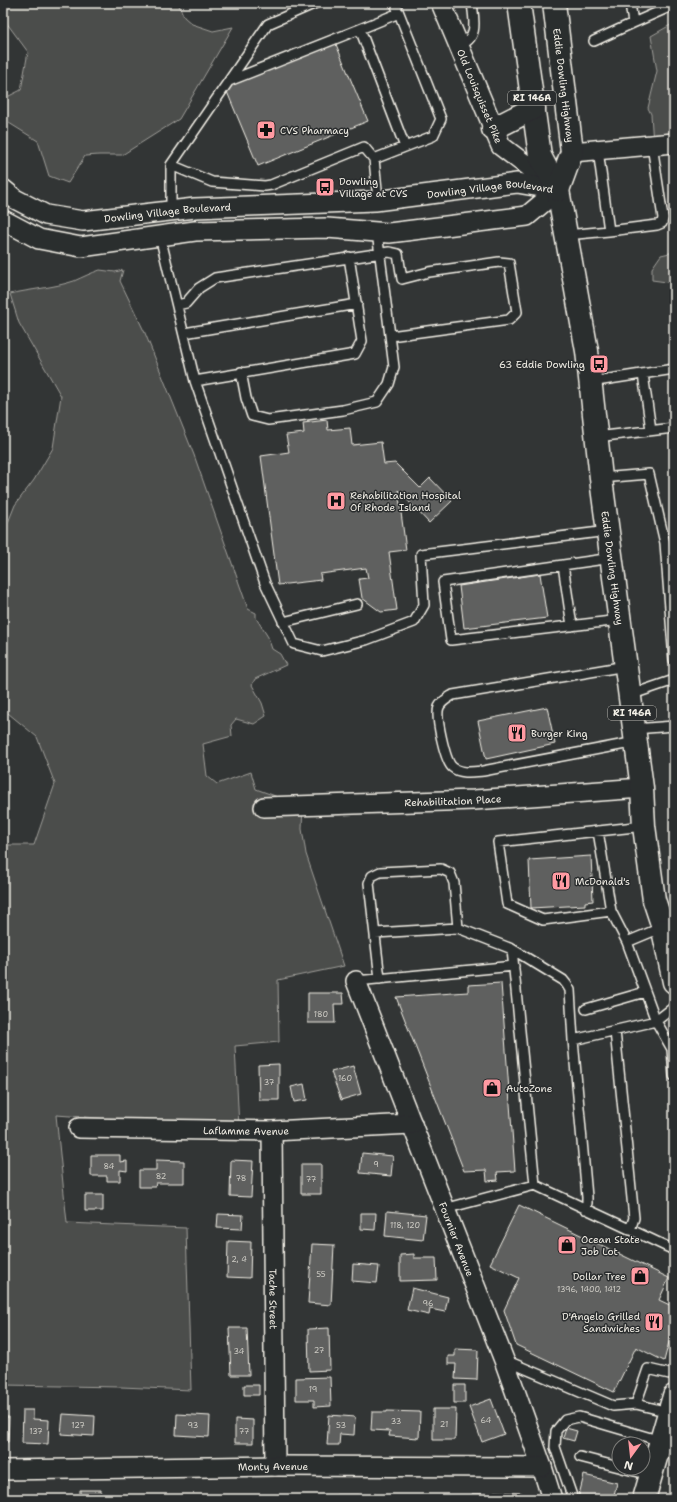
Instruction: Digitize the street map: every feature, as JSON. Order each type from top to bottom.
[{"type":"main road","name":"Eddie Dowling Highway","points":[[520,3],[540,156],[558,190],[587,351],[601,478],[642,788],[644,826],[654,900],[668,935],[674,982]]},
{"type":"main road","name":"Eddie Dowling Highway","points":[[554,3],[572,152],[558,190]]},
{"type":"main road","points":[[493,129],[534,108]]},
{"type":"main road","points":[[651,1475],[669,1421]]},
{"type":"main road","points":[[644,1499],[651,1476]]},
{"type":"street","name":"Old Louisquisset Pike","points":[[441,3],[501,146],[558,190]]},
{"type":"street","points":[[572,152],[674,143]]},
{"type":"street","name":"Dowling Village Boulevard","points":[[3,189],[15,199],[46,215],[83,221],[195,208],[378,200],[517,183],[558,190]]},
{"type":"street","name":"Dowling Village Boulevard","points":[[3,220],[39,239],[81,247],[195,230],[327,228],[388,233],[527,216],[558,190]]},
{"type":"street","name":"Rehabilitation Place","points":[[264,807],[474,800],[642,788]]},
{"type":"street","name":"Fournier Avenue","points":[[356,981],[504,1360],[552,1499]]},
{"type":"street","name":"Laflamme Avenue","points":[[79,1128],[272,1131],[412,1124]]},
{"type":"street","name":"Tache Street","points":[[272,1131],[275,1466]]},
{"type":"street","name":"Monty Avenue","points":[[3,1470],[275,1466],[542,1467]]},
{"type":"lane","points":[[171,211],[171,165],[268,24],[316,3]]},
{"type":"lane","points":[[374,159],[433,136],[441,119],[395,3]]},
{"type":"lane","points":[[458,45],[468,40],[473,32],[474,25],[472,3]]},
{"type":"lane","points":[[630,3],[633,23]]},
{"type":"lane","points":[[594,41],[674,5]]},
{"type":"lane","points":[[229,81],[399,13]]},
{"type":"lane","points":[[360,29],[405,147]]},
{"type":"lane","points":[[566,235],[657,225],[662,223],[663,218],[652,145]]},
{"type":"lane","points":[[171,165],[212,182],[265,186],[271,185],[364,147],[374,159],[378,200]]},
{"type":"lane","points":[[598,150],[609,230]]},
{"type":"lane","points":[[241,372],[246,398],[252,416],[268,420],[343,410],[377,402],[390,384],[394,367],[377,232]]},
{"type":"lane","points":[[160,236],[195,381],[265,583],[294,644],[322,651],[366,640],[414,622],[424,605],[421,554],[608,531]]},
{"type":"lane","points":[[177,305],[186,302],[199,288],[215,278],[379,253],[390,252],[398,254],[402,279],[429,272],[499,262],[509,263],[517,312],[509,320],[390,336]]},
{"type":"lane","points":[[195,381],[241,372],[355,354],[362,341],[349,257]]},
{"type":"lane","points":[[184,333],[357,304]]},
{"type":"lane","points":[[590,382],[674,369]]},
{"type":"lane","points":[[643,374],[651,430]]},
{"type":"lane","points":[[596,437],[674,428]]},
{"type":"lane","points":[[601,478],[649,474],[665,543],[674,660]]},
{"type":"lane","points":[[612,558],[443,582],[451,640],[620,620]]},
{"type":"lane","points":[[563,565],[572,626]]},
{"type":"lane","points":[[283,622],[357,604]]},
{"type":"lane","points":[[626,666],[453,695],[444,700],[439,707],[437,718],[447,759],[453,767],[462,772],[482,770],[571,754],[635,735],[674,726]]},
{"type":"lane","points":[[630,695],[674,680]]},
{"type":"lane","points":[[611,911],[543,920],[507,904],[498,842],[644,826]]},
{"type":"lane","points":[[598,831],[611,911],[627,942],[656,1021],[672,1049],[674,1076]]},
{"type":"lane","points":[[380,978],[369,883],[372,876],[380,872],[441,869],[450,874],[454,883],[458,928]]},
{"type":"lane","points":[[375,933],[458,928],[512,948],[563,980],[567,985],[570,990],[587,1197],[585,1209]]},
{"type":"lane","points":[[627,942],[668,935]]},
{"type":"lane","points":[[512,948],[535,1185]]},
{"type":"lane","points":[[356,981],[514,966]]},
{"type":"lane","points":[[586,1009],[645,992]]},
{"type":"lane","points":[[573,1040],[656,1021],[674,1006]]},
{"type":"lane","points":[[615,1031],[634,1218],[630,1230]]},
{"type":"lane","points":[[444,1209],[535,1185],[674,1250]]},
{"type":"lane","points":[[504,1360],[614,1406],[636,1404],[669,1421]]},
{"type":"lane","points":[[636,1404],[648,1369],[674,1375]]},
{"type":"lane","points":[[573,1499],[555,1447],[556,1431],[565,1420],[579,1417],[669,1421]]},
{"type":"lane","points":[[580,1457],[611,1465]]},
{"type":"shaded area","points":[[3,3],[177,3],[184,17],[192,24],[213,31],[233,27],[179,119],[122,155],[85,156],[68,183],[49,176],[38,141],[9,123],[3,115],[3,99],[21,90],[28,52],[3,18]]},
{"type":"shaded area","points":[[674,23],[674,144],[653,144],[651,114],[648,108],[657,71],[651,36]]},
{"type":"shaded area","points":[[674,252],[674,283],[652,280],[652,268],[661,255]]},
{"type":"shaded area","points":[[100,270],[115,272],[123,270],[120,281],[145,333],[194,455],[248,609],[256,613],[256,618],[268,637],[272,649],[280,654],[286,665],[255,679],[252,685],[262,703],[266,716],[254,724],[236,719],[231,725],[232,736],[203,744],[207,776],[217,784],[251,772],[256,789],[289,801],[303,804],[302,829],[306,854],[344,966],[278,980],[279,1042],[235,1046],[239,1128],[56,1115],[67,1223],[186,1228],[191,1390],[3,1385],[7,1306],[3,1306],[3,845],[34,845],[55,784],[37,737],[3,709],[3,535],[15,505],[34,480],[53,448],[61,396],[19,323],[10,294],[74,281]]},
{"type":"building","name":"CVS Pharmacy","points":[[335,42],[368,121],[258,166],[225,87]]},
{"type":"building","points":[[327,420],[328,430],[350,428],[352,445],[381,442],[384,464],[395,463],[420,488],[430,478],[452,501],[429,523],[398,490],[406,550],[389,552],[397,610],[381,612],[362,598],[359,579],[368,578],[366,568],[320,574],[321,580],[278,585],[261,456],[289,452],[286,435],[304,433],[303,423]]},
{"type":"building","points":[[540,574],[547,618],[464,628],[459,586]]},
{"type":"building","name":"Burger King","points":[[547,707],[555,744],[486,759],[478,721]]},
{"type":"building","name":"McDonald's","points":[[591,856],[593,901],[585,902],[585,905],[531,908],[529,860]]},
{"type":"building","points":[[501,983],[515,1171],[497,1172],[498,1180],[487,1181],[486,1170],[464,1171],[396,997],[468,992],[468,985]]},
{"type":"building","points":[[308,993],[343,993],[344,1004],[334,1004],[335,1023],[308,1023]]},
{"type":"building","points":[[279,1064],[279,1100],[259,1100],[258,1065]]},
{"type":"building","points":[[353,1066],[361,1094],[341,1100],[331,1072]]},
{"type":"building","points":[[304,1084],[307,1100],[294,1102],[291,1087]]},
{"type":"building","points":[[362,1153],[393,1156],[391,1176],[360,1173]]},
{"type":"building","points":[[91,1155],[120,1155],[120,1162],[127,1161],[127,1171],[120,1170],[120,1181],[107,1181],[107,1176],[91,1176]]},
{"type":"building","points":[[156,1160],[184,1161],[184,1183],[156,1183],[155,1187],[139,1187],[139,1170],[156,1170]]},
{"type":"building","points":[[231,1160],[253,1161],[251,1197],[230,1196]]},
{"type":"building","points":[[301,1164],[321,1164],[321,1194],[301,1194]]},
{"type":"building","points":[[85,1195],[103,1195],[103,1211],[85,1211]]},
{"type":"building","points":[[519,1205],[669,1278],[659,1300],[674,1307],[674,1323],[664,1361],[636,1347],[614,1392],[516,1345],[504,1310],[519,1278],[490,1264]]},
{"type":"building","points":[[387,1211],[426,1215],[423,1240],[385,1236]]},
{"type":"building","points":[[361,1213],[376,1213],[375,1230],[361,1229]]},
{"type":"building","points":[[218,1214],[243,1215],[242,1229],[217,1228]]},
{"type":"building","points":[[228,1241],[251,1242],[250,1278],[227,1277]]},
{"type":"building","points":[[312,1244],[334,1245],[331,1305],[308,1303]]},
{"type":"building","points":[[414,1254],[414,1258],[436,1258],[437,1280],[400,1281],[400,1255]]},
{"type":"building","points":[[353,1264],[379,1266],[377,1283],[352,1281]]},
{"type":"building","points":[[412,1288],[448,1297],[445,1312],[430,1309],[429,1315],[407,1310]]},
{"type":"building","points":[[229,1328],[247,1328],[249,1375],[231,1375]]},
{"type":"building","points":[[329,1328],[330,1370],[309,1371],[308,1329]]},
{"type":"building","points":[[455,1349],[478,1350],[477,1380],[455,1379],[456,1364],[448,1364],[448,1356],[455,1356]]},
{"type":"building","points":[[330,1377],[331,1406],[314,1407],[314,1400],[296,1400],[296,1378]]},
{"type":"building","points":[[244,1385],[259,1385],[259,1395],[244,1395]]},
{"type":"building","points":[[454,1385],[465,1385],[465,1403],[454,1403]]},
{"type":"building","points":[[491,1399],[504,1434],[482,1442],[469,1407]]},
{"type":"building","points":[[433,1409],[456,1409],[455,1440],[433,1440]]},
{"type":"building","points":[[23,1410],[33,1410],[33,1419],[49,1420],[48,1444],[22,1443]]},
{"type":"building","points":[[372,1412],[420,1412],[419,1438],[389,1436],[390,1431],[371,1430]]},
{"type":"building","points":[[63,1414],[95,1416],[94,1436],[61,1434]]},
{"type":"building","points":[[177,1414],[210,1416],[209,1437],[176,1435]]},
{"type":"building","points":[[329,1415],[355,1417],[354,1435],[340,1434],[339,1445],[327,1445]]},
{"type":"building","points":[[3,1417],[9,1417],[8,1442],[3,1442]]},
{"type":"building","points":[[235,1419],[253,1420],[253,1443],[235,1443]]},
{"type":"building","points":[[566,1428],[577,1431],[574,1441],[563,1438]]},
{"type":"building","points":[[584,1475],[617,1483],[613,1499],[578,1499]]},
{"type":"building","points":[[80,1490],[101,1490],[101,1499],[80,1499]]},
{"type":"building","points":[[494,1492],[522,1493],[521,1499],[472,1499],[472,1494],[494,1494]]},
{"type":"building","points":[[373,1494],[396,1497],[396,1499],[372,1499]]},
{"type":"building","points":[[336,1495],[358,1495],[358,1499],[336,1499]]},
{"type":"building","points":[[207,1497],[247,1497],[247,1499],[207,1499]]},
{"type":"building","points":[[258,1497],[309,1498],[309,1499],[258,1499]]},
{"type":"place","name":"CVS Pharmacy","points":[[266,130]]},
{"type":"place","name":"Dowling Village at CVS","points":[[325,187]]},
{"type":"place","name":"63 Eddie Dowling","points":[[599,364]]},
{"type":"place","name":"Rehabilitation Hospital Of Rhode Island","points":[[336,501]]},
{"type":"place","name":"Burger King","points":[[517,733]]},
{"type":"place","name":"McDonald's","points":[[561,881]]},
{"type":"place","name":"AutoZone","points":[[492,1088]]},
{"type":"place","name":"Ocean State Job Lot","points":[[567,1245]]},
{"type":"place","name":"Dollar Tree","points":[[640,1276]]},
{"type":"place","name":"D'Angelo Grilled Sandwiches","points":[[654,1322]]}]
